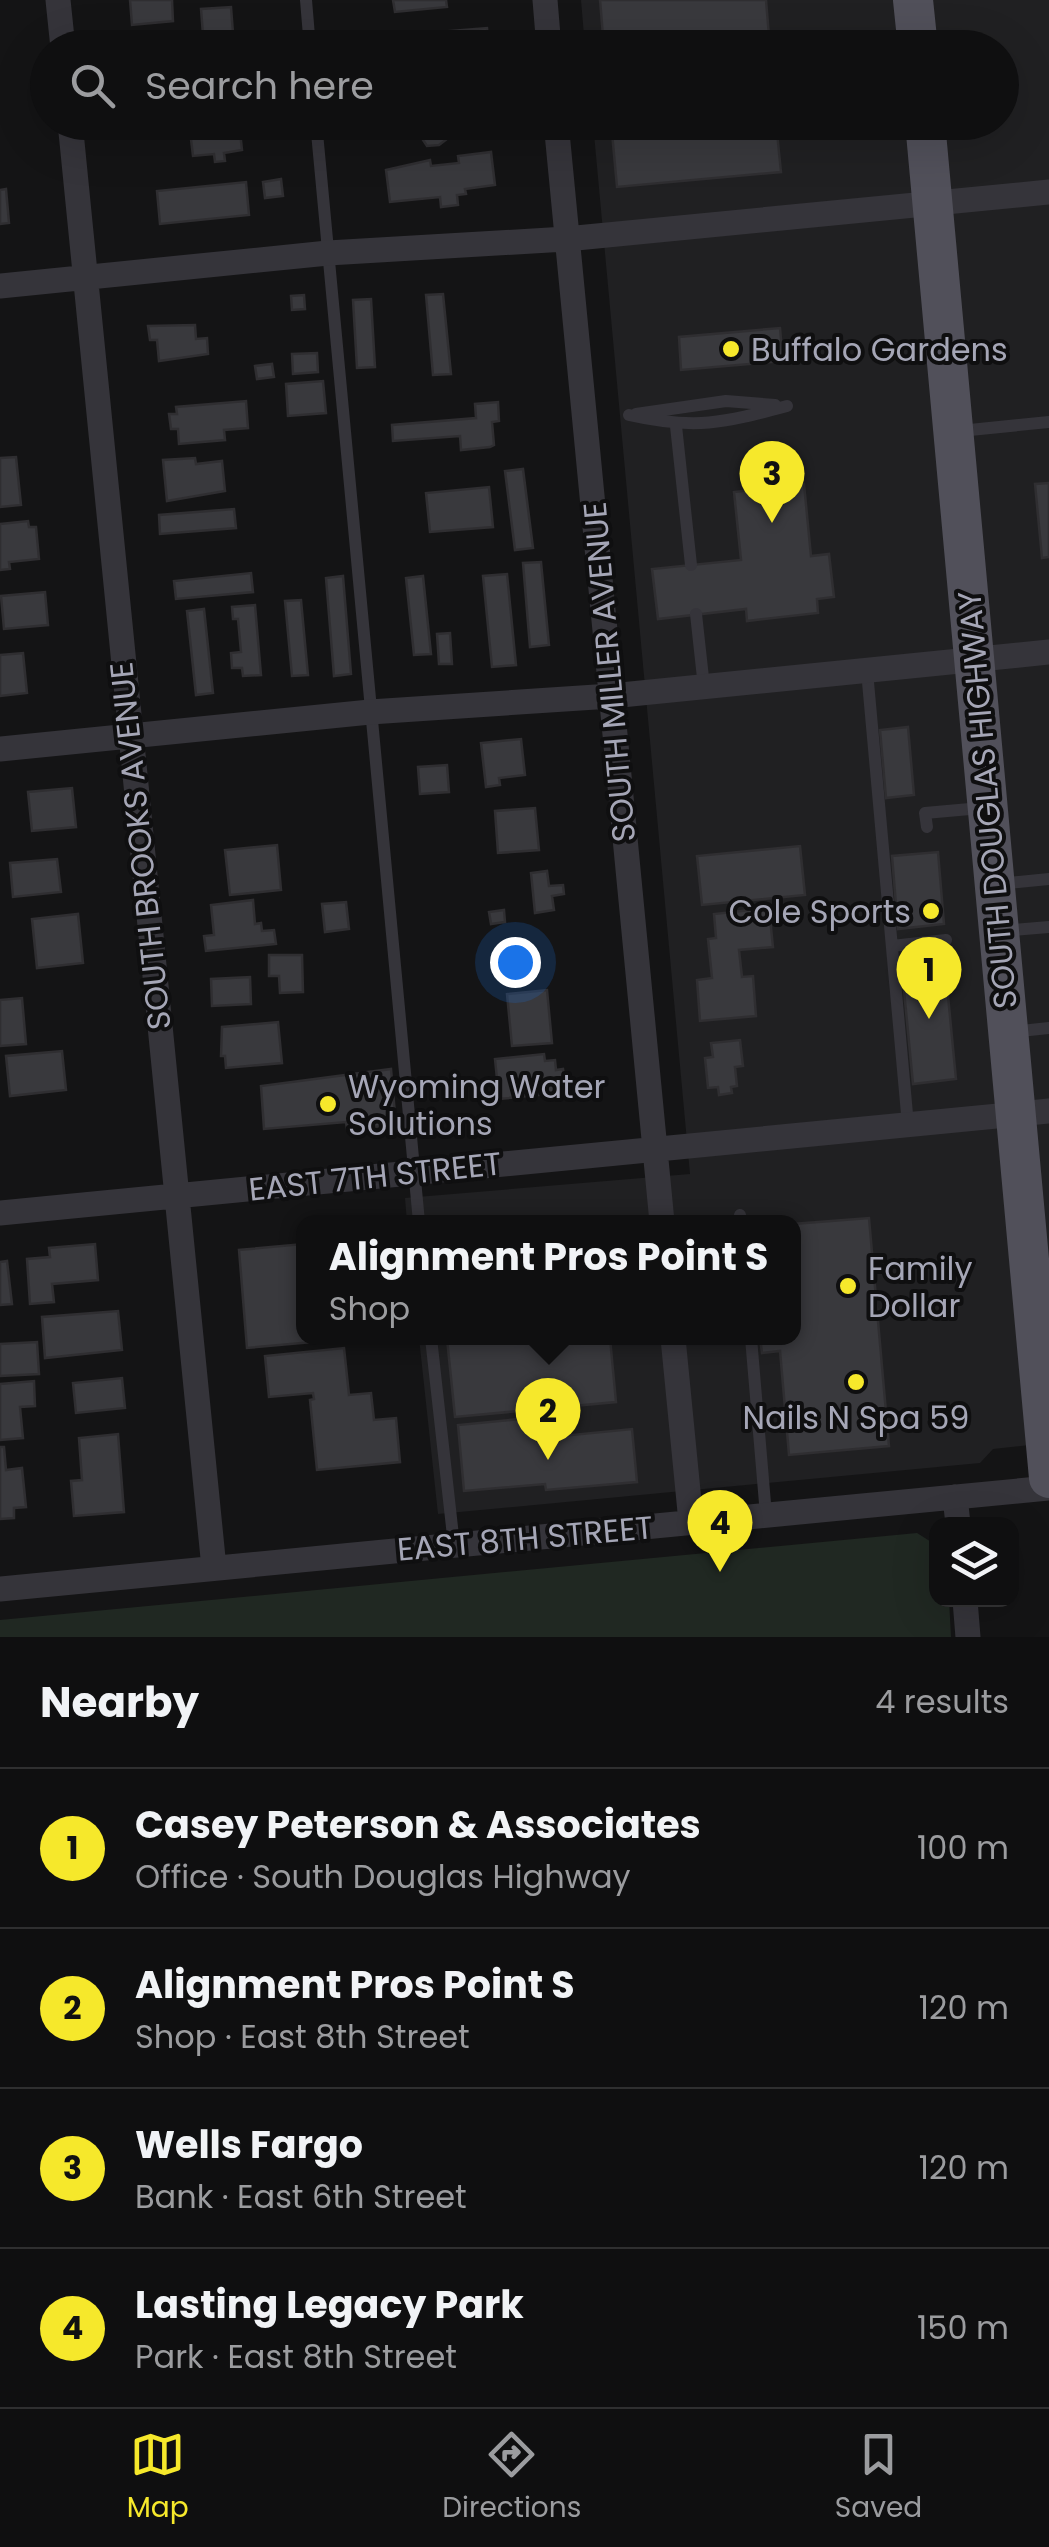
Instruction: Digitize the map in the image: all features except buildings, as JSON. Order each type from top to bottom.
[{"type":"main road","points":[[913,0],[916,30]]},
{"type":"main road","name":"SOUTH DOUGLAS HIGHWAY","points":[[927,140],[1009,1032],[1032,1112],[1049,1478]]},
{"type":"street","points":[[58,0],[61,30]]},
{"type":"street","points":[[546,0],[548,30]]},
{"type":"street","name":"SOUTH BROOKS AVENUE","points":[[72,140],[128,736],[214,1568]]},
{"type":"street","name":"SOUTH MILLER AVENUE","points":[[558,140],[661,1215]]},
{"type":"street","points":[[0,286],[328,253],[566,239],[1049,192]]},
{"type":"street","points":[[0,749],[370,712],[610,696],[1049,652]]},
{"type":"street","name":"EAST 7TH STREET","points":[[0,1213],[1032,1112]]},
{"type":"street","points":[[674,1345],[691,1522]]},
{"type":"street","name":"EAST 8TH STREET","points":[[0,1589],[1049,1488]]},
{"type":"street","points":[[955,1497],[957,1517]]},
{"type":"street","points":[[966,1607],[968,1637]]},
{"type":"lane","points":[[306,0],[308,30]]},
{"type":"lane","points":[[318,140],[418,1215]]},
{"type":"lane","points":[[726,401],[787,406],[730,421],[676,426],[629,415],[726,401]]},
{"type":"lane","points":[[952,432],[1049,422]]},
{"type":"lane","points":[[676,426],[691,565]]},
{"type":"lane","points":[[696,614],[704,687]]},
{"type":"lane","points":[[867,671],[908,1124]]},
{"type":"lane","points":[[926,827],[926,813],[988,807]]},
{"type":"lane","points":[[996,884],[1049,880]]},
{"type":"lane","points":[[1000,932],[1049,926]]},
{"type":"lane","points":[[892,946],[946,940]]},
{"type":"lane","points":[[1009,1032],[1049,1028]]},
{"type":"lane","points":[[433,1345],[454,1545]]},
{"type":"lane","points":[[752,1345],[766,1515]]},
{"type":"shaded area","points":[[581,0],[1049,0],[1049,1443],[993,1449],[980,1463],[438,1514],[420,1345],[801,1345],[801,1215],[406,1215],[405,1198],[690,1174],[595,140],[1019,140],[1019,30],[584,30]]},
{"type":"shaded area","points":[[917,1533],[929,1541],[929,1607],[949,1607],[951,1637],[0,1637],[0,1620]]},
{"type":"place","name":"Buffalo Gardens","points":[[731,349]]},
{"type":"place","name":"Wells Fargo","points":[[772,523]]},
{"type":"place","name":"Cole Sports","points":[[931,911]]},
{"type":"place","name":"Casey Peterson & Associates","points":[[929,1019]]},
{"type":"place","name":"Wyoming Water Solutions","points":[[328,1104]]},
{"type":"place","name":"Family Dollar","points":[[848,1286]]},
{"type":"place","name":"Nails N Spa 59","points":[[856,1382]]},
{"type":"place","name":"Alignment Pros Point S","points":[[548,1460]]},
{"type":"place","name":"Lasting Legacy Park","points":[[720,1572]]}]
